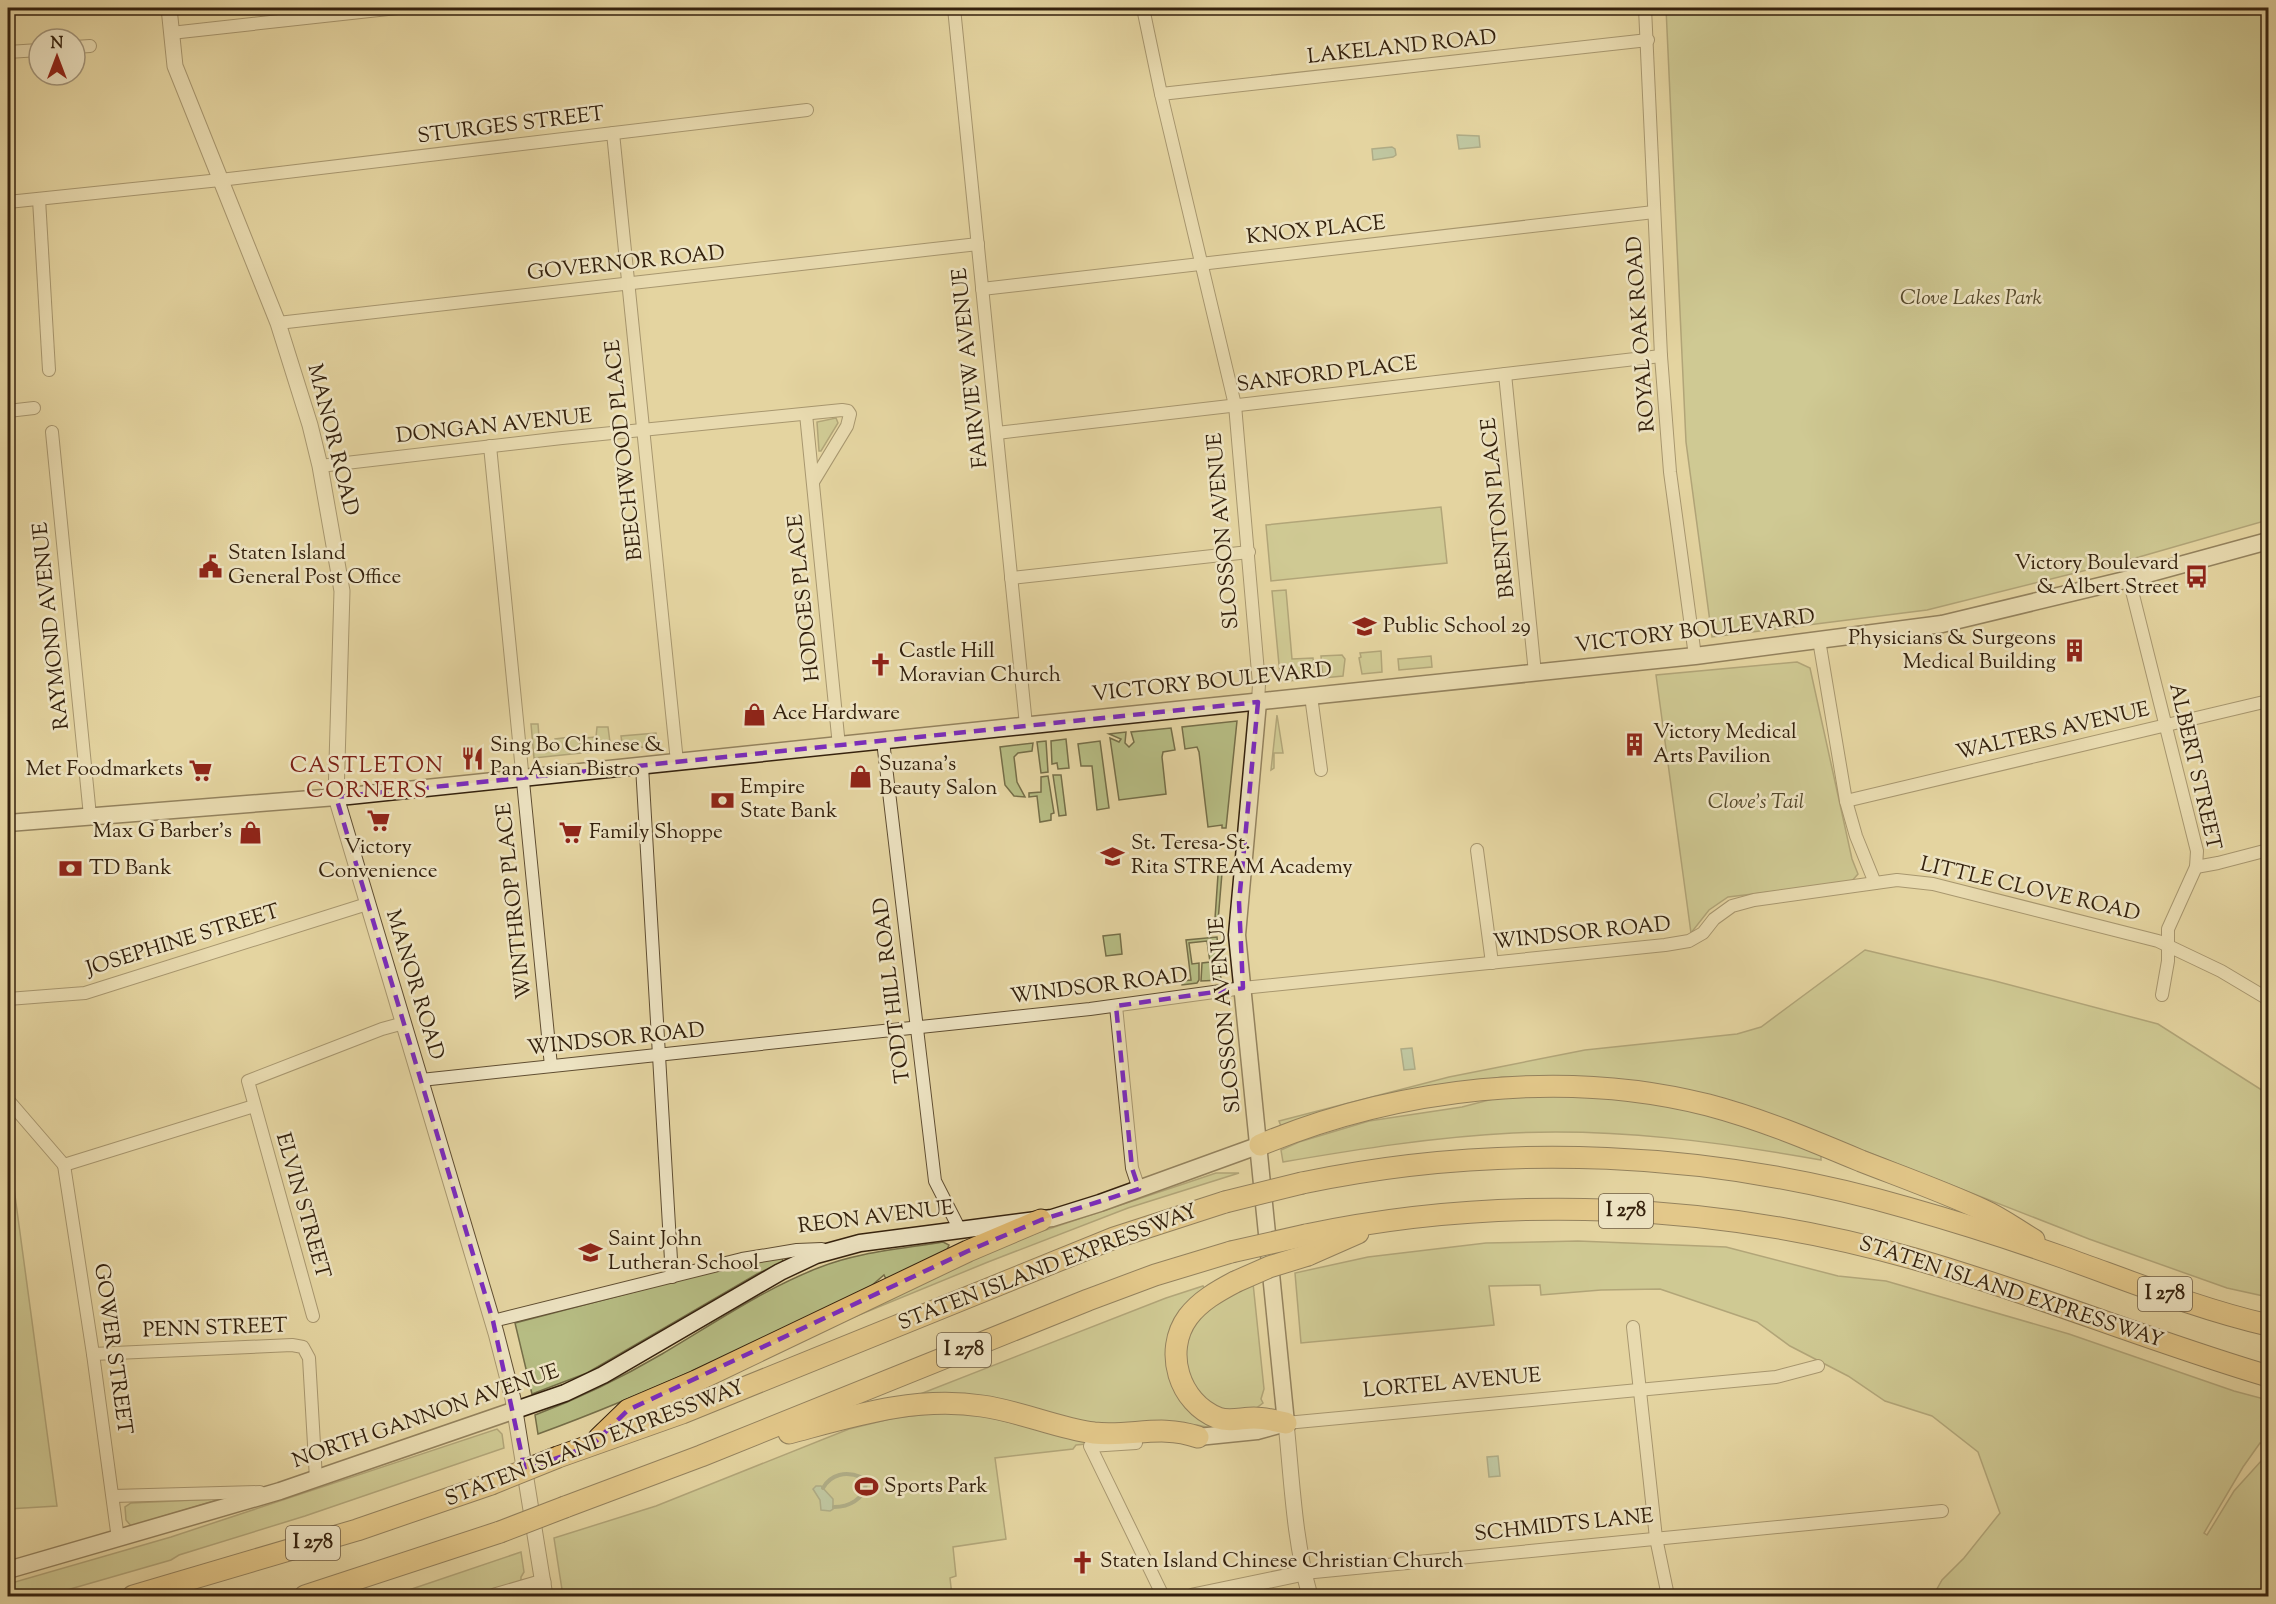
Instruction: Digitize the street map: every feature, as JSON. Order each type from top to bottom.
[{"type":"highway","points":[[1260,1145],[1283,1135],[1348,1115],[1419,1100],[1494,1089],[1560,1086],[1638,1092],[1705,1105],[1783,1129],[1985,1210],[2063,1257]]},
{"type":"highway","name":"STATEN ISLAND EXPRESSWAY","points":[[133,1596],[357,1530],[491,1484],[558,1457],[682,1413],[1125,1234],[1225,1202],[1302,1183],[1376,1170],[1476,1160],[1569,1157],[1659,1162],[1775,1177],[1865,1196],[2063,1257],[2172,1297],[2268,1325]]},
{"type":"highway","name":"STATEN ISLAND EXPRESSWAY","points":[[305,1596],[500,1532],[565,1508],[701,1456],[1089,1300],[1163,1273],[1231,1252],[1307,1245],[1383,1222],[1474,1212],[1567,1209],[1660,1213],[1776,1227],[1845,1241],[1935,1265],[2268,1376]]},
{"type":"highway","points":[[592,1445],[628,1410],[696,1381],[968,1251],[1041,1220]]},
{"type":"highway","points":[[1286,1423],[1256,1418],[1229,1420],[1216,1417],[1193,1400],[1180,1379],[1176,1351],[1184,1322],[1201,1303],[1307,1245]]},
{"type":"highway","points":[[701,1456],[873,1411],[904,1405],[936,1403],[997,1408],[1089,1432],[1111,1434],[1171,1430],[1198,1437]]},
{"type":"main road","name":"VICTORY BOULEVARD","points":[[8,823],[336,797],[1695,656],[1942,624],[2129,579],[2268,541]]},
{"type":"main road","name":"SLOSSON AVENUE","points":[[1258,702],[1237,935],[1260,1145],[1286,1423]]},
{"type":"main road","name":"REON AVENUE","points":[[835,1249],[860,1243],[1041,1220],[1088,1207],[1260,1145]]},
{"type":"main road","name":"NORTH GANNON AVENUE","points":[[8,1570],[280,1491],[589,1382],[799,1262],[835,1249]]},
{"type":"main road","name":"LORTEL AVENUE","points":[[1198,1437],[1257,1431],[1286,1423]]},
{"type":"street","name":"MANOR ROAD","points":[[169,8],[175,66],[278,323],[303,399],[320,466],[342,591],[336,797],[493,1321],[515,1410],[544,1589]]},
{"type":"street","points":[[171,33],[397,8]]},
{"type":"street","name":"FAIRVIEW AVENUE","points":[[954,8],[1026,725]]},
{"type":"street","name":"SLOSSON AVENUE","points":[[1143,8],[1161,94],[1235,405],[1249,552],[1259,684],[1258,702]]},
{"type":"street","name":"ROYAL OAK ROAD","points":[[1645,8],[1661,356],[1670,472],[1695,656]]},
{"type":"street","name":"LAKELAND ROAD","points":[[1161,94],[1648,40]]},
{"type":"street","points":[[8,52],[27,51]]},
{"type":"street","name":"STURGES STREET","points":[[8,202],[220,180],[807,110]]},
{"type":"street","name":"BEECHWOOD PLACE","points":[[613,133],[677,762]]},
{"type":"street","points":[[39,199],[49,370]]},
{"type":"street","name":"KNOX PLACE","points":[[982,289],[1654,212]]},
{"type":"street","name":"GOVERNOR ROAD","points":[[278,323],[978,244]]},
{"type":"street","name":"SANFORD PLACE","points":[[997,433],[1661,356]]},
{"type":"street","name":"BRENTON PLACE","points":[[1505,374],[1535,673]]},
{"type":"street","points":[[8,411],[34,408]]},
{"type":"street","name":"DONGAN AVENUE","points":[[320,466],[842,410],[850,414],[848,426],[813,482]]},
{"type":"street","name":"HODGES PLACE","points":[[806,414],[839,746]]},
{"type":"street","name":"RAYMOND AVENUE","points":[[52,432],[90,816]]},
{"type":"street","name":"WINTHROP PLACE","points":[[490,446],[551,1066]]},
{"type":"street","points":[[1011,578],[1249,552]]},
{"type":"street","name":"ALBERT STREET","points":[[2129,579],[2197,851],[2196,867],[2168,929],[2168,961],[2162,995]]},
{"type":"street","points":[[1819,640],[1846,801],[1856,836],[1875,884]]},
{"type":"street","points":[[1311,696],[1321,770]]},
{"type":"street","name":"WALTERS AVENUE","points":[[1846,801],[2268,701]]},
{"type":"street","name":"TODT HILL ROAD","points":[[883,741],[935,1181],[960,1230]]},
{"type":"street","points":[[642,766],[672,1277]]},
{"type":"street","points":[[1477,850],[1492,963]]},
{"type":"street","points":[[2196,867],[2268,850]]},
{"type":"street","name":"LITTLE CLOVE ROAD","points":[[1875,884],[1897,880],[1924,882],[2099,925],[2168,945],[2222,971],[2268,999]]},
{"type":"street","name":"WINDSOR ROAD","points":[[421,1080],[917,1028],[1116,1006],[1243,988],[1689,941],[1703,933],[1714,919],[1732,906],[1755,900],[1875,884]]},
{"type":"street","name":"JOSEPHINE STREET","points":[[8,999],[85,993],[367,904]]},
{"type":"street","points":[[1116,1006],[1132,1167],[1138,1189]]},
{"type":"street","name":"ELVIN STREET","points":[[314,1316],[248,1082],[382,1029],[404,1023]]},
{"type":"street","points":[[8,1100],[64,1165],[254,1106]]},
{"type":"street","name":"GOWER STREET","points":[[64,1165],[118,1539]]},
{"type":"street","name":"REON AVENUE","points":[[493,1321],[742,1259],[778,1252],[835,1249]]},
{"type":"street","points":[[1633,1327],[1656,1538],[1668,1596]]},
{"type":"street","name":"PENN STREET","points":[[93,1354],[292,1345],[303,1347],[309,1358],[316,1479]]},
{"type":"street","name":"LORTEL AVENUE","points":[[1286,1423],[1776,1377],[1818,1366]]},
{"type":"street","name":"SLOSSON AVENUE","points":[[1286,1423],[1295,1514],[1310,1596]]},
{"type":"street","name":"LORTEL AVENUE","points":[[1162,1596],[1090,1446],[1198,1437]]},
{"type":"street","points":[[113,1496],[280,1491]]},
{"type":"street","name":"SCHMIDTS LANE","points":[[1193,1596],[1304,1573],[1942,1511]]},
{"type":"street","points":[[495,1596],[544,1589]]},
{"type":"highlighted area","points":[[1258,702],[1239,902],[1243,988],[1116,1006],[1132,1168],[1139,1189],[1041,1220],[968,1251],[628,1410],[592,1445],[525,1470],[493,1321],[336,797]]},
{"type":"green space","name":"Clove Lakes Park","points":[[1666,8],[2268,8],[2268,520],[2139,557],[1927,610],[1712,637],[1686,442]]},
{"type":"green space","points":[[836,418],[838,423],[819,451],[817,422]]},
{"type":"green space","points":[[1441,507],[1447,563],[1271,581],[1266,525]]},
{"type":"green space","points":[[1286,590],[1292,659],[1313,658],[1314,667],[1309,668],[1309,679],[1288,681],[1280,675],[1272,591]]},
{"type":"green space","points":[[1381,651],[1382,672],[1362,674],[1360,653]]},
{"type":"green space","points":[[1342,655],[1345,659],[1343,676],[1323,678],[1321,656]]},
{"type":"green space","points":[[1431,656],[1432,667],[1399,670],[1398,659]]},
{"type":"green space","name":"Clove's Tail","points":[[1797,662],[1810,668],[1852,859],[1858,874],[1851,882],[1728,897],[1709,910],[1691,933],[1656,675]]},
{"type":"green space","points":[[1277,715],[1283,753],[1274,753],[1274,768],[1271,770]]},
{"type":"green space","points":[[1237,721],[1226,828],[1222,828],[1222,825],[1208,827],[1199,752],[1197,747],[1185,749],[1182,727]]},
{"type":"green space","points":[[531,724],[538,724],[540,749],[556,747],[555,739],[579,736],[581,753],[534,758]]},
{"type":"green space","points":[[597,727],[608,727],[611,750],[586,753],[585,738],[596,737]]},
{"type":"green space","points":[[1171,728],[1175,750],[1163,752],[1162,757],[1166,794],[1119,800],[1110,738],[1119,742],[1121,739],[1109,734],[1126,732],[1125,743],[1129,747],[1134,742],[1131,732]]},
{"type":"green space","points":[[656,733],[658,746],[623,749],[621,736]]},
{"type":"green space","points":[[1066,739],[1069,768],[1058,769],[1057,763],[1052,764],[1051,741]]},
{"type":"green space","points":[[1046,741],[1048,772],[1041,773],[1037,742]]},
{"type":"green space","points":[[1100,741],[1109,808],[1097,810],[1092,766],[1081,766],[1078,744]]},
{"type":"green space","points":[[1033,743],[1032,751],[1018,753],[1014,757],[1017,782],[1025,797],[1014,796],[1005,785],[1000,747]]},
{"type":"green space","points":[[1053,775],[1061,775],[1066,815],[1059,816]]},
{"type":"green space","points":[[1048,776],[1054,813],[1051,814],[1051,820],[1040,822],[1037,796],[1029,797],[1029,793],[1041,792],[1041,777]]},
{"type":"green space","points":[[1219,860],[1223,861],[1217,933],[1214,933]]},
{"type":"green space","points":[[1120,934],[1122,954],[1106,956],[1103,936]]},
{"type":"green space","points":[[1217,937],[1221,980],[1201,981],[1202,963],[1210,962],[1207,941],[1189,943],[1192,964],[1199,963],[1199,980],[1197,983],[1182,985],[1181,981],[1191,980],[1186,940]]},
{"type":"green space","points":[[1865,950],[2158,1024],[2268,1094],[2268,1297],[2227,1288],[2089,1239],[1821,1134],[1692,1091],[1591,1077],[1502,1077],[1385,1097],[1281,1126],[1279,1121],[1449,1077],[1585,1050],[1737,1034],[1761,1027]]},
{"type":"green space","points":[[1512,1094],[1593,1094],[1698,1110],[1821,1151],[1821,1160],[1745,1147],[1668,1138],[1552,1132],[1484,1135],[1426,1141],[1283,1162],[1281,1150],[1299,1142],[1369,1121],[1462,1107]]},
{"type":"green space","points":[[8,1144],[57,1506],[8,1509]]},
{"type":"green space","points":[[1216,1173],[1239,1173],[1128,1208],[815,1333],[977,1253]]},
{"type":"green space","points":[[1578,1241],[1726,1247],[1838,1276],[1886,1281],[2069,1334],[2234,1391],[2268,1400],[2268,1446],[2260,1443],[2204,1533],[2207,1535],[2234,1491],[2262,1460],[2268,1460],[2268,1596],[1933,1596],[1942,1580],[1964,1558],[2000,1513],[1978,1452],[1932,1416],[1885,1401],[1848,1376],[1790,1346],[1757,1322],[1660,1289],[1601,1290],[1541,1295],[1540,1285],[1489,1286],[1494,1325],[1301,1343],[1295,1273],[1368,1257],[1486,1243]]},
{"type":"green space","points":[[943,1242],[949,1245],[947,1250],[886,1279],[884,1275],[871,1286],[748,1345],[623,1401],[538,1434],[535,1415],[584,1395],[631,1371],[757,1297],[797,1277],[848,1258]]},
{"type":"green space","points":[[782,1258],[783,1262],[757,1274],[587,1373],[532,1394],[515,1323],[752,1261]]},
{"type":"green space","points":[[1253,1283],[1264,1389],[1261,1399],[1263,1403],[1255,1409],[1222,1411],[1204,1399],[1189,1378],[1185,1351],[1191,1328],[1209,1307]]},
{"type":"green space","points":[[1203,1286],[1205,1289],[1169,1356],[1216,1429],[1197,1425],[1086,1427],[915,1396],[1166,1298]]},
{"type":"green space","name":"Sports Park","points":[[943,1412],[981,1415],[1096,1440],[1162,1437],[1076,1445],[1073,1449],[995,1458],[1006,1539],[953,1547],[956,1576],[950,1578],[952,1596],[563,1596],[554,1538],[656,1506],[849,1429],[894,1418]]},
{"type":"green space","points":[[497,1429],[502,1434],[504,1448],[305,1516],[179,1555],[171,1560],[46,1596],[8,1596],[8,1584],[171,1537]]},
{"type":"green space","points":[[221,1499],[131,1526],[126,1520],[125,1507],[131,1503]]},
{"type":"green space","points":[[521,1552],[524,1572],[521,1581],[475,1596],[391,1596]]},
{"type":"shaded area","points":[[1457,135],[1479,136],[1480,147],[1459,149]]},
{"type":"shaded area","points":[[1392,147],[1396,155],[1373,160],[1372,149]]},
{"type":"shaded area","points":[[1412,1048],[1415,1069],[1404,1070],[1401,1049]]},
{"type":"shaded area","points":[[1498,1456],[1500,1476],[1489,1477],[1487,1457]]},
{"type":"shaded area","points":[[821,1486],[833,1499],[833,1509],[830,1511],[821,1510],[820,1500],[813,1489]]},
{"type":"waterway","points":[[823,1488],[826,1483],[839,1475],[850,1474],[861,1477]]},
{"type":"waterway","points":[[834,1507],[845,1506],[855,1501],[862,1494],[866,1484]]},
{"type":"place","name":"Staten Island General Post Office","points":[[210,566]]},
{"type":"place","name":"Victory Boulevard & Albert Street","points":[[2197,576]]},
{"type":"place","name":"Public School 29","points":[[1365,627]]},
{"type":"place","name":"Physicians & Surgeons Medical Building","points":[[2074,651]]},
{"type":"place","name":"Castle Hill Moravian Church","points":[[881,664]]},
{"type":"place","name":"Ace Hardware","points":[[754,714]]},
{"type":"place","name":"Victory Medical Arts Pavilion","points":[[1635,745]]},
{"type":"place","name":"Sing Bo Chinese & Pan Asian Bistro","points":[[472,758]]},
{"type":"place","name":"Met Foodmarkets","points":[[201,770]]},
{"type":"place","name":"Suzana's Beauty Salon","points":[[861,777]]},
{"type":"place","name":"Empire State Bank","points":[[722,800]]},
{"type":"place","name":"Victory Convenience","points":[[378,820]]},
{"type":"place","name":"Max G Barber's","points":[[250,832]]},
{"type":"place","name":"Family Shoppe","points":[[571,833]]},
{"type":"place","name":"St. Teresa-St. Rita STREAM Academy","points":[[1113,856]]},
{"type":"place","name":"TD Bank","points":[[71,869]]},
{"type":"place","name":"Saint John Lutheran School","points":[[590,1252]]},
{"type":"place","name":"Sports Park","points":[[866,1487]]},
{"type":"place","name":"Staten Island Chinese Christian Church","points":[[1082,1562]]},
{"type":"district","name":"CASTLETON CORNERS","points":[[367,780]]}]
